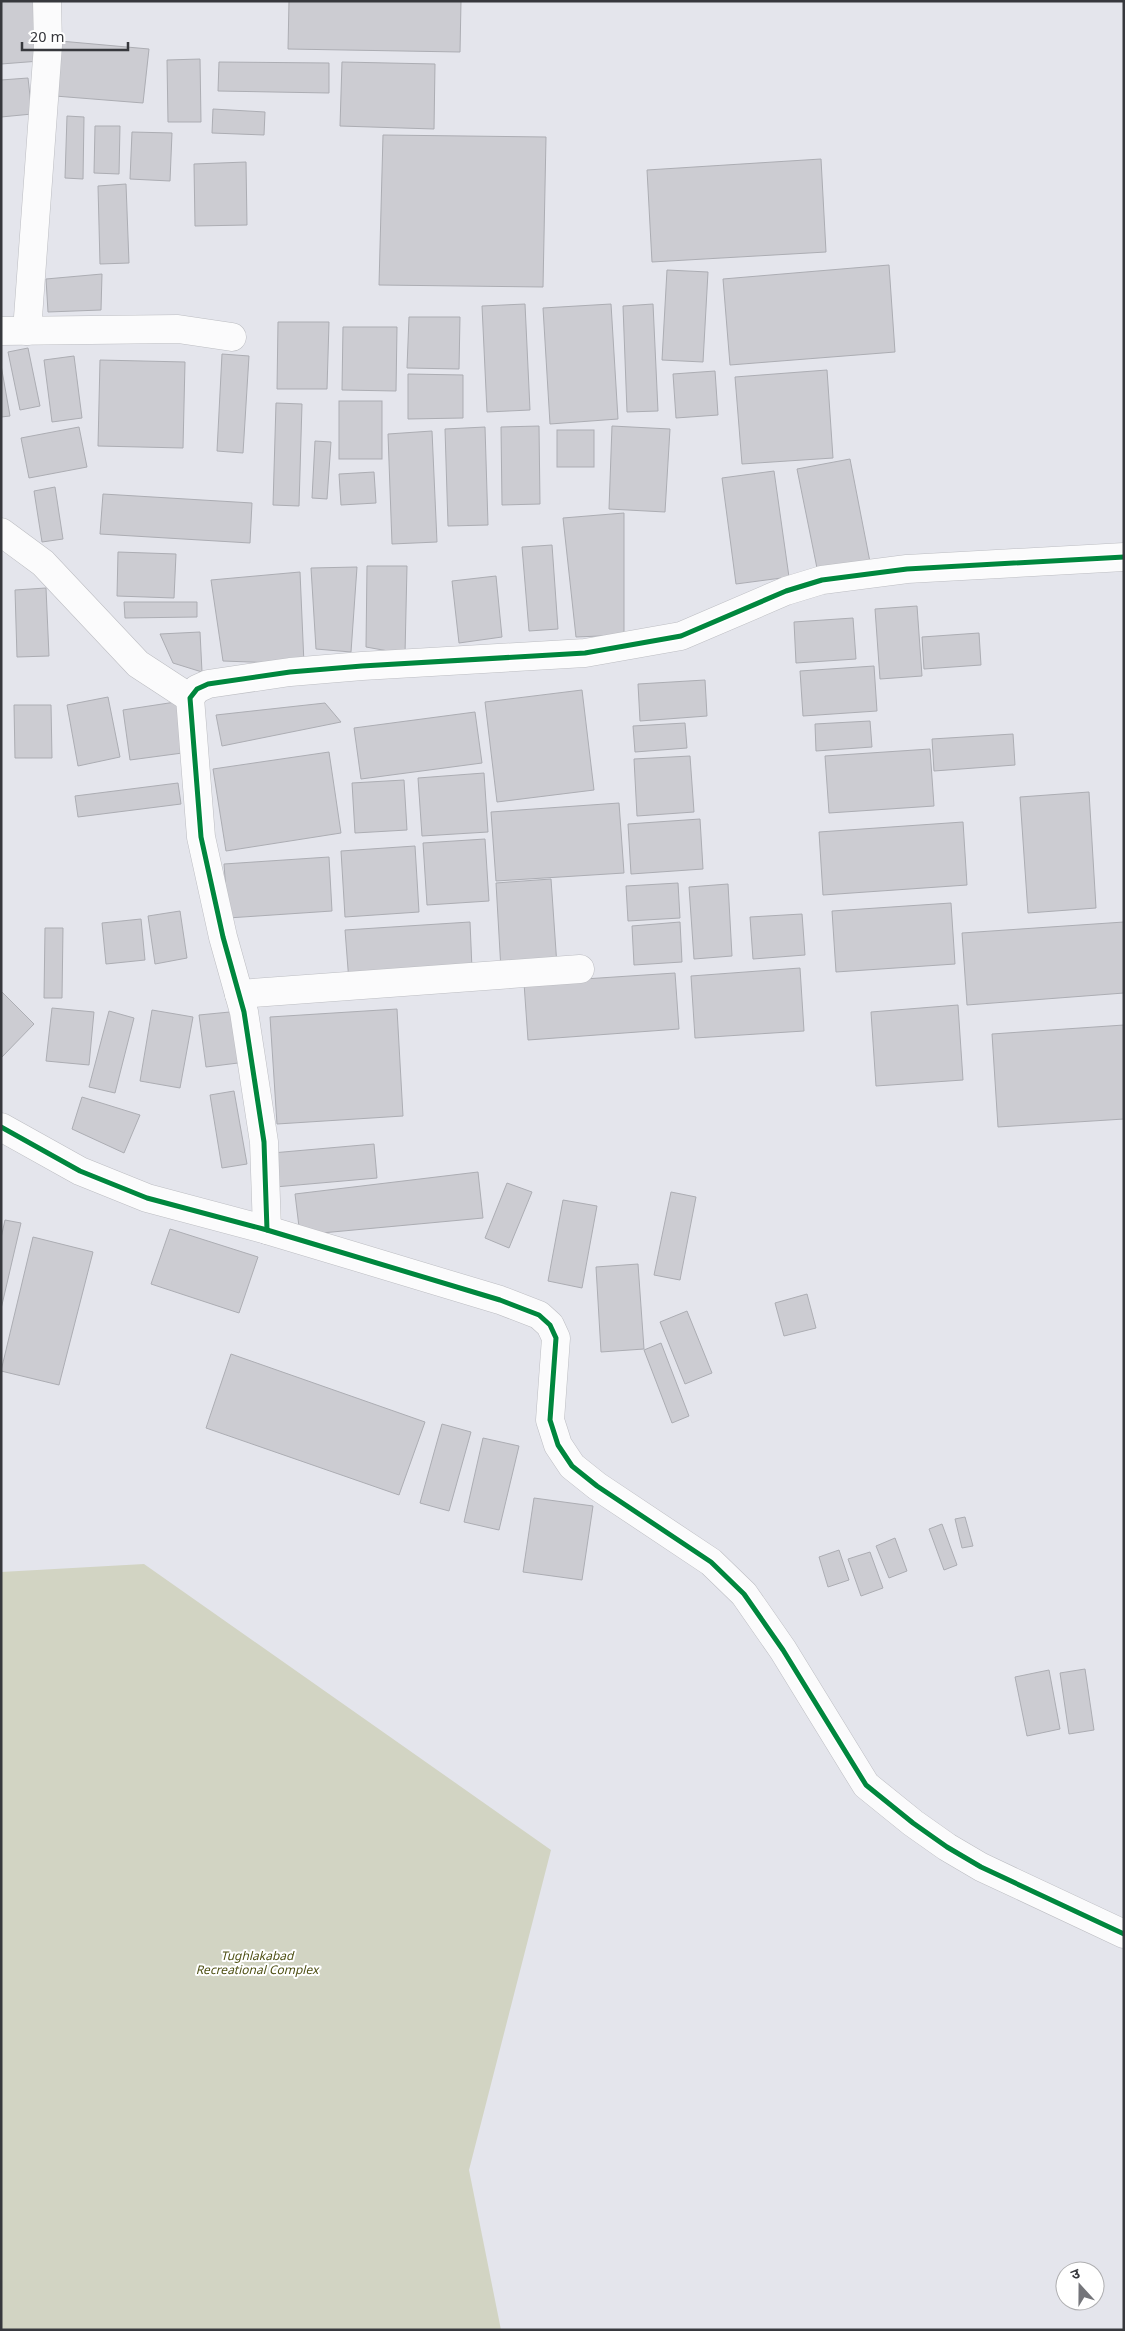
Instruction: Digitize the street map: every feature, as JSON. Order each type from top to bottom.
[{"type":"street","points":[[47,1],[48,45],[14,331],[178,329],[232,336]]},
{"type":"street","points":[[1,532],[43,563],[138,664],[190,698]]},
{"type":"street","points":[[267,1230],[264,1142],[244,1012],[221,928],[201,836],[190,698],[197,689],[208,684],[290,672],[585,653],[681,636],[786,591],[822,580],[907,569],[1124,557]]},
{"type":"street","points":[[239,994],[580,969]]},
{"type":"street","points":[[1,1128],[80,1171],[147,1198],[267,1230],[500,1300],[540,1316],[550,1325],[556,1338],[550,1420],[558,1445],[572,1466],[597,1486],[710,1562],[744,1594],[783,1650],[866,1784],[913,1823],[947,1847],[981,1867],[1124,1934]]},
{"type":"green space","name":"Tughlakabad Recreational Complex","points":[[144,1564],[551,1850],[469,2170],[501,2330],[1,2330],[1,1572]]},
{"type":"building","points":[[1,1],[35,1],[40,61],[1,64]]},
{"type":"building","points":[[289,1],[461,1],[460,52],[288,49]]},
{"type":"building","points":[[60,41],[149,49],[143,103],[55,96]]},
{"type":"building","points":[[200,59],[201,122],[168,122],[167,60]]},
{"type":"building","points":[[219,62],[329,63],[329,93],[218,91]]},
{"type":"building","points":[[342,62],[435,64],[434,129],[340,126]]},
{"type":"building","points":[[28,78],[32,114],[1,117],[1,80]]},
{"type":"building","points":[[213,109],[265,112],[264,135],[212,133]]},
{"type":"building","points":[[67,116],[84,117],[83,179],[65,178]]},
{"type":"building","points":[[95,126],[120,126],[119,174],[94,173]]},
{"type":"building","points":[[132,132],[172,133],[170,181],[130,179]]},
{"type":"building","points":[[383,135],[546,137],[543,287],[379,285]]},
{"type":"building","points":[[821,159],[826,252],[652,262],[647,170]]},
{"type":"building","points":[[246,162],[247,225],[195,226],[194,164]]},
{"type":"building","points":[[126,184],[129,263],[100,264],[98,186]]},
{"type":"building","points":[[889,265],[895,352],[730,365],[723,279]]},
{"type":"building","points":[[667,270],[708,272],[703,362],[662,360]]},
{"type":"building","points":[[102,274],[101,310],[48,312],[46,279]]},
{"type":"building","points":[[525,304],[530,410],[487,412],[482,306]]},
{"type":"building","points":[[611,304],[618,419],[550,424],[543,308]]},
{"type":"building","points":[[653,304],[658,411],[627,412],[623,306]]},
{"type":"building","points":[[409,317],[460,317],[459,369],[407,368]]},
{"type":"building","points":[[278,322],[329,322],[327,389],[277,389]]},
{"type":"building","points":[[343,327],[397,327],[396,391],[342,390]]},
{"type":"building","points":[[28,348],[40,406],[20,410],[8,352]]},
{"type":"building","points":[[222,354],[249,356],[243,453],[217,451]]},
{"type":"building","points":[[74,356],[82,418],[52,422],[44,360]]},
{"type":"building","points":[[100,360],[185,362],[183,448],[98,446]]},
{"type":"building","points":[[1,365],[10,416],[1,417]]},
{"type":"building","points":[[827,370],[833,458],[742,464],[735,377]]},
{"type":"building","points":[[715,371],[718,415],[676,418],[673,374]]},
{"type":"building","points":[[408,374],[463,375],[463,418],[408,419]]},
{"type":"building","points":[[339,401],[382,401],[382,459],[339,459]]},
{"type":"building","points":[[276,403],[302,404],[299,506],[273,505]]},
{"type":"building","points":[[539,426],[540,504],[502,505],[501,427]]},
{"type":"building","points":[[612,426],[670,429],[665,512],[609,509]]},
{"type":"building","points":[[79,427],[87,467],[29,478],[21,438]]},
{"type":"building","points":[[485,427],[488,525],[448,526],[445,429]]},
{"type":"building","points":[[557,430],[594,430],[594,467],[557,467]]},
{"type":"building","points":[[432,431],[437,542],[392,544],[388,434]]},
{"type":"building","points":[[315,441],[331,442],[327,499],[312,498]]},
{"type":"building","points":[[850,459],[870,562],[818,573],[797,469]]},
{"type":"building","points":[[774,471],[789,577],[736,584],[722,478]]},
{"type":"building","points":[[374,472],[376,503],[341,505],[339,474]]},
{"type":"building","points":[[55,487],[63,539],[42,542],[34,491]]},
{"type":"building","points":[[103,494],[252,503],[250,543],[100,534]]},
{"type":"building","points":[[624,513],[624,635],[576,637],[563,518]]},
{"type":"building","points":[[552,545],[558,629],[529,631],[522,547]]},
{"type":"building","points":[[118,552],[176,554],[174,598],[117,596]]},
{"type":"building","points":[[367,566],[407,566],[405,654],[366,647]]},
{"type":"building","points":[[357,567],[351,652],[316,649],[311,568]]},
{"type":"building","points":[[300,572],[304,664],[223,661],[211,580]]},
{"type":"building","points":[[496,576],[502,637],[459,643],[452,581]]},
{"type":"building","points":[[46,588],[49,656],[17,657],[15,590]]},
{"type":"building","points":[[124,602],[197,602],[197,617],[125,618]]},
{"type":"building","points":[[917,606],[922,676],[880,679],[875,609]]},
{"type":"building","points":[[853,618],[856,659],[796,663],[794,622]]},
{"type":"building","points":[[200,632],[202,672],[173,663],[160,634]]},
{"type":"building","points":[[979,633],[981,665],[924,669],[922,637]]},
{"type":"building","points":[[874,666],[877,711],[803,716],[800,671]]},
{"type":"building","points":[[705,680],[707,716],[640,721],[638,684]]},
{"type":"building","points":[[582,690],[594,790],[497,802],[485,702]]},
{"type":"building","points":[[108,697],[120,757],[78,766],[67,705]]},
{"type":"building","points":[[182,701],[190,752],[130,760],[123,710]]},
{"type":"building","points":[[325,703],[341,722],[222,746],[216,715]]},
{"type":"building","points":[[14,705],[51,705],[52,758],[15,758]]},
{"type":"building","points":[[475,712],[482,763],[361,779],[354,728]]},
{"type":"building","points":[[870,721],[872,747],[816,751],[815,724]]},
{"type":"building","points":[[685,723],[687,748],[635,752],[633,726]]},
{"type":"building","points":[[1013,734],[1015,765],[934,771],[932,739]]},
{"type":"building","points":[[930,749],[934,806],[829,813],[825,756]]},
{"type":"building","points":[[329,752],[341,833],[226,851],[213,769]]},
{"type":"building","points":[[690,756],[694,812],[637,816],[634,759]]},
{"type":"building","points":[[484,773],[488,832],[422,836],[418,778]]},
{"type":"building","points":[[404,780],[407,830],[355,833],[352,783]]},
{"type":"building","points":[[178,783],[181,804],[78,817],[75,796]]},
{"type":"building","points":[[1089,792],[1096,908],[1028,913],[1020,797]]},
{"type":"building","points":[[619,803],[624,873],[496,881],[491,812]]},
{"type":"building","points":[[700,819],[703,869],[631,874],[628,824]]},
{"type":"building","points":[[963,822],[967,885],[823,895],[819,832]]},
{"type":"building","points":[[485,839],[489,901],[427,905],[423,843]]},
{"type":"building","points":[[415,846],[419,912],[345,917],[341,851]]},
{"type":"building","points":[[329,857],[332,911],[228,918],[224,864]]},
{"type":"building","points":[[551,879],[557,966],[501,970],[496,883]]},
{"type":"building","points":[[678,883],[680,918],[628,921],[626,886]]},
{"type":"building","points":[[728,884],[732,956],[694,959],[689,887]]},
{"type":"building","points":[[951,903],[955,964],[836,972],[832,911]]},
{"type":"building","points":[[180,911],[187,958],[155,964],[148,916]]},
{"type":"building","points":[[802,914],[805,955],[753,959],[750,917]]},
{"type":"building","points":[[141,919],[145,960],[106,964],[102,923]]},
{"type":"building","points":[[470,922],[472,969],[349,982],[345,930]]},
{"type":"building","points":[[680,922],[682,962],[634,965],[632,926]]},
{"type":"building","points":[[1124,922],[1124,993],[967,1005],[962,933]]},
{"type":"building","points":[[45,928],[63,928],[62,998],[44,998]]},
{"type":"building","points":[[800,968],[804,1031],[695,1038],[691,976]]},
{"type":"building","points":[[675,973],[679,1029],[528,1040],[524,983]]},
{"type":"building","points":[[1,993],[34,1024],[1,1058]]},
{"type":"building","points":[[958,1005],[963,1080],[876,1086],[871,1012]]},
{"type":"building","points":[[52,1008],[94,1012],[89,1065],[46,1061]]},
{"type":"building","points":[[397,1009],[403,1116],[277,1124],[270,1017]]},
{"type":"building","points":[[152,1010],[193,1017],[180,1088],[140,1081]]},
{"type":"building","points":[[109,1011],[134,1018],[115,1093],[89,1087]]},
{"type":"building","points":[[240,1011],[246,1062],[206,1067],[199,1015]]},
{"type":"building","points":[[1124,1025],[1124,1119],[998,1127],[992,1034]]},
{"type":"building","points":[[234,1091],[247,1164],[222,1168],[210,1095]]},
{"type":"building","points":[[82,1097],[140,1115],[124,1153],[72,1129]]},
{"type":"building","points":[[374,1144],[377,1178],[275,1187],[272,1153]]},
{"type":"building","points":[[478,1172],[483,1218],[300,1235],[295,1194]]},
{"type":"building","points":[[507,1183],[532,1192],[509,1248],[485,1238]]},
{"type":"building","points":[[671,1192],[696,1197],[680,1280],[654,1275]]},
{"type":"building","points":[[563,1200],[597,1206],[582,1288],[548,1281]]},
{"type":"building","points":[[5,1220],[21,1223],[1,1309],[1,1238]]},
{"type":"building","points":[[170,1229],[258,1257],[239,1313],[151,1284]]},
{"type":"building","points":[[33,1237],[93,1252],[59,1385],[1,1371]]},
{"type":"building","points":[[638,1264],[644,1349],[601,1352],[596,1267]]},
{"type":"building","points":[[807,1294],[816,1328],[784,1336],[775,1303]]},
{"type":"building","points":[[687,1311],[712,1373],[685,1384],[660,1322]]},
{"type":"building","points":[[661,1343],[689,1416],[672,1423],[644,1350]]},
{"type":"building","points":[[231,1354],[425,1422],[399,1495],[206,1428]]},
{"type":"building","points":[[442,1424],[471,1432],[449,1511],[420,1503]]},
{"type":"building","points":[[483,1438],[519,1446],[499,1530],[464,1522]]},
{"type":"building","points":[[534,1498],[593,1506],[582,1580],[523,1572]]},
{"type":"building","points":[[965,1517],[973,1546],[962,1548],[955,1519]]},
{"type":"building","points":[[942,1524],[957,1565],[944,1570],[929,1529]]},
{"type":"building","points":[[895,1538],[907,1571],[889,1578],[876,1546]]},
{"type":"building","points":[[839,1550],[849,1580],[828,1587],[819,1557]]},
{"type":"building","points":[[870,1552],[883,1588],[861,1596],[848,1559]]},
{"type":"building","points":[[1085,1669],[1094,1730],[1069,1734],[1060,1673]]},
{"type":"building","points":[[1049,1670],[1060,1729],[1027,1736],[1015,1677]]},
{"type":"cycle path","points":[[267,1230],[264,1142],[244,1012],[223,937],[201,837],[190,698],[197,689],[208,684],[290,672],[585,653],[681,636],[786,591],[822,580],[907,569],[1124,557]]},
{"type":"cycle path","points":[[1,1127],[80,1171],[147,1198],[267,1230],[500,1300],[539,1315],[550,1325],[556,1338],[550,1420],[558,1445],[572,1466],[597,1486],[711,1562],[744,1594],[783,1650],[866,1785],[913,1823],[947,1847],[981,1867],[1124,1934]]}]
